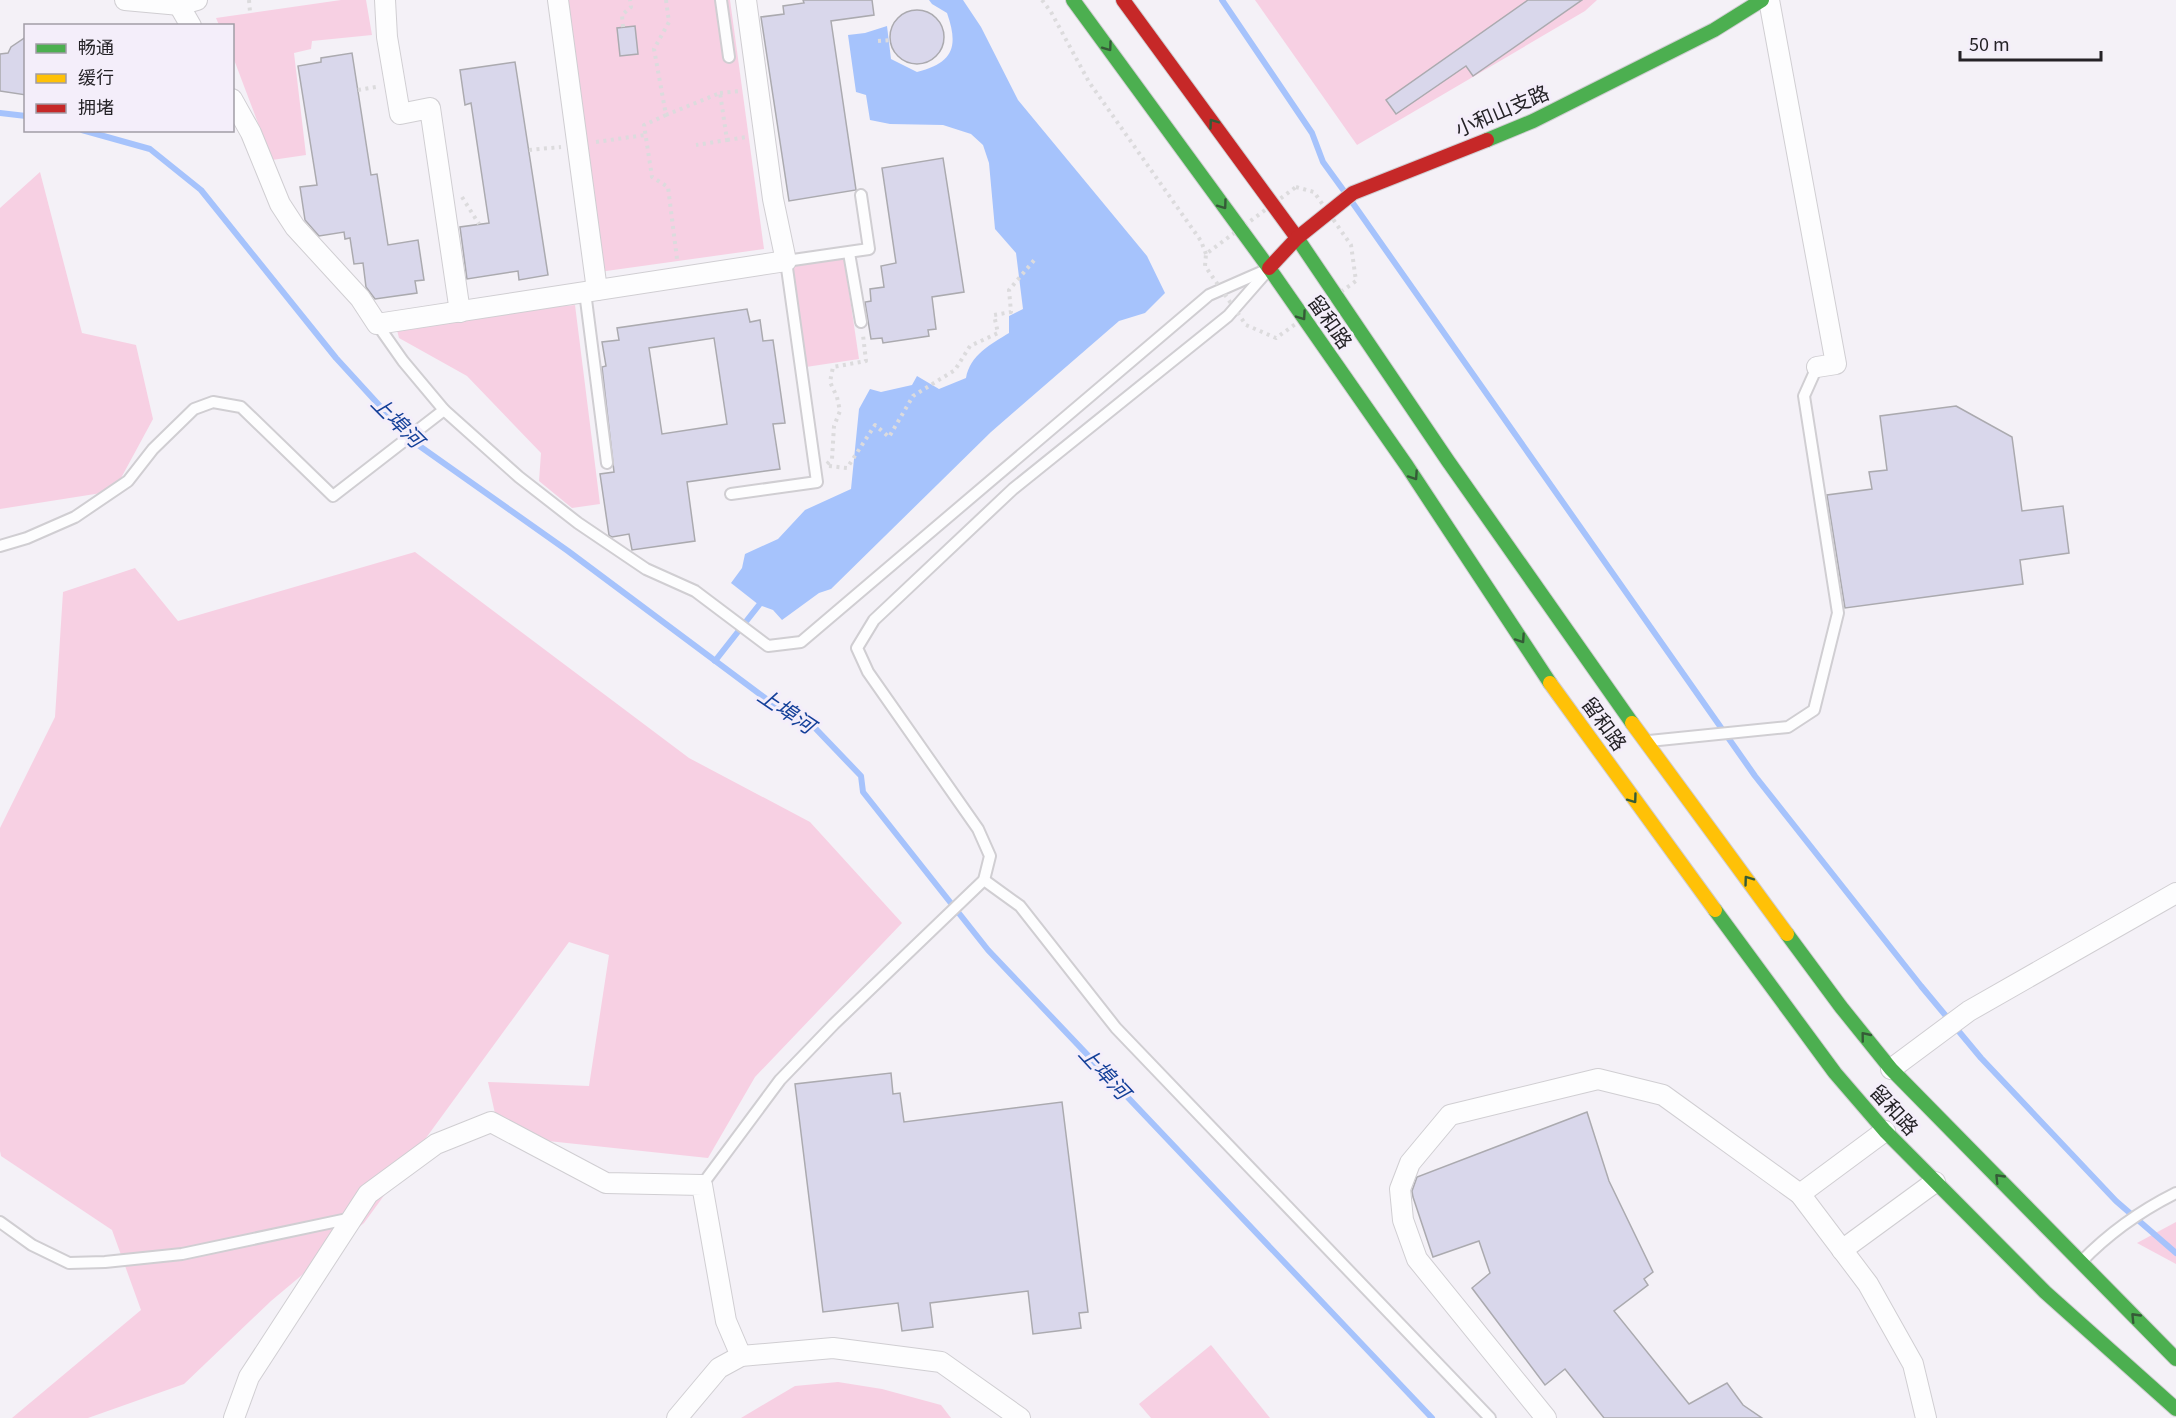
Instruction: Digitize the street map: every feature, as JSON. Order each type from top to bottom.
[{"type":"main road","name":"留和路","points":[[1073,0],[1269,268],[1407,466],[1547,678],[1835,1073],[1885,1131],[2045,1292],[2176,1409]]},
{"type":"main road","name":"留和路","points":[[1123,0],[1297,238],[1448,461],[1646,742],[1841,1007],[1891,1069],[2176,1359]]},
{"type":"main road","name":"小和山支路","points":[[1269,268],[1297,238],[1348,197],[1533,121],[1714,30],[1762,0]]},
{"type":"street","points":[[125,0],[184,2],[190,24]]},
{"type":"street","points":[[387,0],[387,37],[400,114],[430,108],[460,312]]},
{"type":"street","points":[[558,0],[578,145],[591,291]]},
{"type":"street","points":[[234,103],[251,133],[280,204],[295,227],[360,298],[377,324],[786,261],[773,199],[746,0]]},
{"type":"street","points":[[1769,0],[1836,364],[1817,367]]},
{"type":"street","points":[[1891,1069],[1952,1024],[2176,893]]},
{"type":"street","points":[[1538,1415],[1418,1259],[1402,1220],[1400,1189],[1410,1163],[1450,1115],[1599,1079],[1663,1095],[1800,1194],[1868,1284],[1913,1364],[1926,1418]]},
{"type":"street","points":[[234,1418],[249,1377],[368,1194],[436,1144],[491,1122],[606,1183],[702,1185],[726,1322],[741,1356]]},
{"type":"street","points":[[1800,1194],[1885,1131]]},
{"type":"street","points":[[1842,1250],[1935,1182]]},
{"type":"street","points":[[677,1418],[719,1368],[741,1356],[833,1347],[941,1362],[1020,1418]]},
{"type":"lane","points":[[721,0],[729,57]]},
{"type":"lane","points":[[731,494],[817,482],[786,261],[869,249],[861,195]]},
{"type":"lane","points":[[849,253],[861,322]]},
{"type":"lane","points":[[377,324],[403,361],[444,410],[519,477],[578,523],[646,569],[695,591],[768,646],[801,642],[1209,295],[1269,268]]},
{"type":"lane","points":[[702,1185],[780,1080],[834,1024],[984,880],[990,856],[978,829],[868,672],[856,648],[874,620],[1012,489],[1228,316],[1269,268]]},
{"type":"lane","points":[[591,291],[607,463]]},
{"type":"lane","points":[[1646,742],[1788,728],[1814,710],[1838,613],[1804,396],[1817,367]]},
{"type":"lane","points":[[0,546],[27,538],[75,518],[128,481],[153,448],[194,409],[213,402],[241,407],[333,496],[444,410]]},
{"type":"lane","points":[[984,880],[1020,906],[1116,1028],[1490,1418]]},
{"type":"lane","points":[[2081,1262],[2105,1237],[2148,1207],[2176,1193]]},
{"type":"lane","points":[[0,1222],[32,1245],[69,1263],[105,1262],[182,1254],[352,1218]]},
{"type":"path","points":[[249,0],[250,12]]},
{"type":"path","points":[[623,27],[622,15],[631,7],[630,0]]},
{"type":"path","points":[[666,0],[669,22],[654,49],[666,115]]},
{"type":"path","points":[[1042,0],[1051,12],[1089,82],[1201,242],[1206,254]]},
{"type":"path","points":[[878,41],[891,40]]},
{"type":"path","points":[[680,278],[668,187],[652,177],[644,125],[720,93],[727,140],[696,145]]},
{"type":"path","points":[[529,150],[645,135]]},
{"type":"path","points":[[826,465],[847,468],[875,424],[889,437],[913,396],[955,370],[970,346],[998,333],[994,315],[1011,312],[1009,290],[1036,258]]},
{"type":"path","points":[[815,473],[832,459],[834,426],[840,411],[830,382],[832,367],[866,361],[861,322]]},
{"type":"shaded area","points":[[341,0],[366,0],[372,35],[312,41],[311,49],[294,53],[306,155],[272,160],[234,60],[234,24],[219,24],[216,18]]},
{"type":"shaded area","points":[[561,0],[730,0],[764,249],[599,272]]},
{"type":"shaded area","points":[[1255,0],[1597,0],[1585,11],[1357,145]]},
{"type":"shaded area","points":[[40,172],[82,333],[136,345],[153,419],[114,491],[0,509],[0,208]]},
{"type":"shaded area","points":[[844,258],[859,359],[806,367],[791,266]]},
{"type":"shaded area","points":[[575,305],[600,504],[572,508],[539,481],[541,453],[467,376],[399,338],[396,326],[477,314]]},
{"type":"shaded area","points":[[415,552],[689,758],[810,822],[902,923],[755,1077],[708,1158],[500,1136],[488,1082],[589,1086],[609,955],[569,942],[364,1223],[271,1301],[184,1384],[88,1418],[12,1418],[141,1310],[112,1230],[1,1156],[0,1151],[0,828],[55,717],[63,592],[135,568],[178,621]]},
{"type":"shaded area","points":[[2176,1222],[2176,1264],[2137,1243]]},
{"type":"shaded area","points":[[1211,1345],[1270,1418],[1151,1418],[1139,1404]]},
{"type":"shaded area","points":[[838,1382],[882,1389],[941,1405],[951,1418],[741,1418],[795,1386]]},
{"type":"water","points":[[929,0],[963,0],[981,27],[1018,100],[1147,256],[1165,293],[1145,313],[1119,321],[991,432],[831,589],[819,593],[782,620],[773,610],[759,605],[731,583],[742,568],[745,554],[778,539],[805,510],[851,489],[859,409],[870,389],[881,392],[912,385],[917,376],[939,389],[966,378],[968,370],[977,357],[1009,333],[1009,316],[1023,309],[1016,253],[995,229],[989,163],[983,145],[971,134],[943,125],[890,124],[870,120],[866,95],[856,92],[848,35],[865,33],[887,26],[891,59],[917,72],[939,64],[950,52],[952,35],[947,13]]},
{"type":"building","points":[[803,0],[872,0],[874,15],[831,21],[856,190],[789,201],[761,17],[784,14],[783,6],[804,3]]},
{"type":"building","points":[[1528,0],[1582,0],[1473,76],[1466,66],[1396,114],[1386,100]]},
{"type":"building","points":[[917,10],[936,18],[944,37],[936,56],[917,64],[898,56],[890,37],[898,18]]},
{"type":"building","points":[[635,26],[638,54],[620,56],[617,28]]},
{"type":"building","points":[[24,38],[24,95],[0,91],[0,54],[8,53],[11,47]]},
{"type":"building","points":[[352,53],[371,175],[377,174],[388,245],[418,240],[424,280],[415,281],[417,293],[375,299],[366,287],[363,263],[354,264],[350,238],[345,239],[344,232],[319,236],[305,220],[300,187],[317,185],[298,66],[321,62],[321,58]]},
{"type":"building","points":[[515,62],[548,275],[519,280],[518,271],[467,279],[460,227],[489,223],[471,103],[465,105],[460,70]]},
{"type":"building","points":[[943,158],[964,292],[932,297],[936,329],[928,330],[929,336],[883,343],[882,338],[871,339],[865,302],[871,301],[870,289],[884,287],[881,266],[896,263],[882,168]]},
{"type":"building","points":[[747,309],[750,322],[760,320],[763,341],[773,340],[785,423],[773,424],[780,469],[687,482],[695,541],[632,550],[629,534],[612,537],[609,535],[600,474],[614,472],[602,367],[606,366],[602,342],[619,340],[617,328]],"holes":[[[714,338],[727,424],[662,434],[649,348]]]},
{"type":"building","points":[[1956,406],[2012,437],[2022,511],[2063,506],[2069,553],[2020,560],[2023,584],[1845,608],[1827,495],[1872,489],[1869,472],[1887,470],[1880,416]]},
{"type":"building","points":[[891,1073],[893,1094],[900,1093],[904,1122],[1062,1102],[1088,1312],[1079,1313],[1081,1328],[1033,1334],[1028,1291],[930,1303],[933,1327],[902,1331],[898,1303],[823,1312],[795,1084]]},
{"type":"building","points":[[1587,1112],[1609,1181],[1653,1272],[1644,1279],[1648,1285],[1614,1311],[1689,1404],[1727,1383],[1743,1405],[1762,1418],[1604,1418],[1565,1369],[1545,1385],[1472,1288],[1490,1273],[1479,1241],[1433,1257],[1413,1197],[1412,1191],[1417,1177]]},
{"type":"waterway","points":[[1222,0],[1312,133],[1323,162],[1344,191]]},
{"type":"waterway","name":"上埠河","points":[[0,113],[24,116]]},
{"type":"waterway","name":"上埠河","points":[[89,132],[150,149],[201,190],[336,358],[411,440],[568,551],[773,704],[816,729],[861,776],[863,792],[988,950],[1432,1418]]},
{"type":"waterway","points":[[1352,202],[1755,776],[1981,1058],[2116,1201],[2176,1253]]},
{"type":"waterway","points":[[715,661],[759,605]]},
{"type":"traffic: fast","points":[[1073,0],[1269,268],[1407,466],[1550,683]]},
{"type":"traffic: fast","points":[[1487,140],[1533,121],[1714,30],[1762,0]]},
{"type":"traffic: fast","points":[[1295,235],[1448,461],[1632,723]]},
{"type":"traffic: fast","points":[[1715,910],[1835,1073],[1885,1131],[2045,1292],[2176,1409]]},
{"type":"traffic: fast","points":[[1787,934],[1891,1069],[2176,1359]]},
{"type":"traffic: slow","points":[[1550,683],[1715,910]]},
{"type":"traffic: slow","points":[[1632,723],[1787,934]]},
{"type":"traffic: jam","points":[[1123,0],[1295,235]]},
{"type":"traffic: jam","points":[[1269,268],[1297,238],[1353,193],[1487,140]]}]
